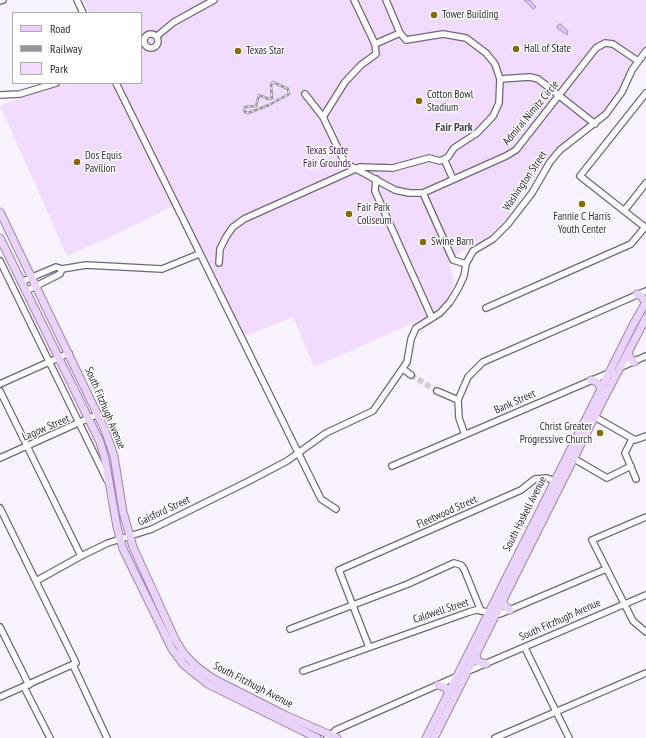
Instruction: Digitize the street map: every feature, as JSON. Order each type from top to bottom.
[{"type":"main road","name":"South Fitzhugh Avenue","points":[[0,212],[98,414],[114,456],[129,536],[142,570],[175,638],[190,661],[210,681],[240,692],[328,736]]},
{"type":"main road","name":"South Fitzhugh Avenue","points":[[0,238],[58,358],[90,419],[105,459],[120,539],[135,576],[169,645],[184,664],[236,699],[317,738]]},
{"type":"main road","points":[[637,294],[646,302]]},
{"type":"main road","name":"South Haskell Avenue","points":[[571,457],[601,388],[646,302]]},
{"type":"main road","name":"South Haskell Avenue","points":[[426,738],[488,613],[571,457],[595,416],[646,318]]},
{"type":"main road","points":[[628,352],[630,358],[634,362]]},
{"type":"main road","points":[[591,380],[597,382],[601,388]]},
{"type":"main road","name":"South Haskell Avenue","points":[[434,738],[476,652],[488,613],[502,600],[558,482]]},
{"type":"main road","points":[[502,600],[505,606],[510,610]]},
{"type":"main road","points":[[476,652],[478,661],[486,664]]},
{"type":"main road","points":[[438,685],[444,686],[448,693]]},
{"type":"main road","points":[[328,736],[337,738]]},
{"type":"street","points":[[77,0],[83,12]]},
{"type":"street","points":[[156,36],[174,22],[214,0]]},
{"type":"street","points":[[323,117],[345,82],[361,65],[376,54],[375,44],[354,0]]},
{"type":"street","points":[[219,263],[218,256],[222,243],[238,222],[355,169],[366,167],[393,168],[432,158],[440,161],[448,157],[454,148],[477,133],[493,116],[499,102],[500,79],[495,64],[486,54],[466,38],[443,34],[406,40],[400,33],[386,0]]},
{"type":"street","points":[[375,44],[400,33]]},
{"type":"street","points":[[148,34],[156,36],[158,43],[153,48],[146,47],[142,43],[148,34]]},
{"type":"street","name":"Admiral Nimitz Circle","points":[[423,193],[506,156],[516,150],[596,48],[605,43],[612,44],[638,61]]},
{"type":"street","name":"Washington Street","points":[[298,453],[326,433],[373,411],[407,362],[411,339],[416,328],[440,313],[450,302],[464,276],[466,264],[473,251],[499,233],[517,213],[532,194],[555,155],[595,124],[616,101],[638,61],[646,51]]},
{"type":"street","points":[[500,79],[530,77],[538,79],[595,124]]},
{"type":"street","points":[[0,95],[20,94],[53,84]]},
{"type":"street","points":[[116,84],[321,499],[336,509]]},
{"type":"street","points":[[486,308],[631,244],[645,228],[580,176],[646,93]]},
{"type":"street","points":[[305,94],[323,117],[345,163],[395,190],[409,193],[423,193],[453,260],[466,264]]},
{"type":"street","points":[[444,159],[453,180]]},
{"type":"street","points":[[376,179],[375,191],[432,318]]},
{"type":"street","points":[[624,211],[646,183]]},
{"type":"street","points":[[21,282],[56,267],[62,269],[86,265],[162,269],[199,254]]},
{"type":"street","name":"South Fitzhugh Avenue","points":[[0,261],[110,485]]},
{"type":"street","points":[[26,291],[60,274],[62,269]]},
{"type":"street","points":[[466,435],[459,418],[458,400],[468,377],[483,362],[646,291]]},
{"type":"street","points":[[0,384],[69,353]]},
{"type":"street","points":[[250,355],[256,353]]},
{"type":"street","name":"Bank Street","points":[[392,466],[646,356]]},
{"type":"street","points":[[403,369],[411,375]]},
{"type":"street","points":[[0,391],[81,556]]},
{"type":"street","points":[[437,391],[458,400]]},
{"type":"street","name":"Lagow Street","points":[[0,458],[79,424],[98,414]]},
{"type":"street","points":[[595,416],[632,439],[636,440],[646,436]]},
{"type":"street","points":[[632,439],[625,453],[636,478]]},
{"type":"street","name":"Gaisford Street","points":[[36,581],[81,556],[120,539],[152,529],[249,481],[287,461],[298,453]]},
{"type":"street","points":[[571,457],[607,478],[631,466]]},
{"type":"street","name":"Fleetwood Street","points":[[353,605],[339,570],[521,490],[535,479],[542,478],[558,482]]},
{"type":"street","points":[[0,508],[36,581],[107,738]]},
{"type":"street","points":[[646,517],[592,540],[633,621],[646,632]]},
{"type":"street","points":[[290,630],[454,563],[464,568],[488,613]]},
{"type":"street","name":"Caldwell Street","points":[[303,671],[469,612],[488,613],[510,610],[606,569]]},
{"type":"street","name":"South Fitzhugh Avenue","points":[[328,736],[336,730],[646,594]]},
{"type":"street","points":[[353,605],[369,647]]},
{"type":"street","points":[[0,627],[50,738]]},
{"type":"street","points":[[525,648],[569,738]]},
{"type":"street","points":[[0,697],[74,664]]},
{"type":"street","points":[[495,738],[646,673]]},
{"type":"green space","name":"Texas State Fair Grounds","points":[[85,0],[646,0],[646,47],[629,70],[619,92],[607,108],[596,120],[554,153],[541,168],[507,218],[489,236],[448,260],[454,280],[452,293],[444,305],[427,317],[314,367],[293,317],[243,337],[175,205],[115,235],[67,256],[0,106],[57,84],[142,84],[142,12],[89,12]]},
{"type":"shaded area","points":[[524,0],[530,0],[536,7],[533,9]]},
{"type":"shaded area","points":[[560,24],[568,31],[567,35],[557,28]]},
{"type":"tunnel","points":[[411,375],[437,391]]},
{"type":"railway","points":[[273,82],[288,89],[289,94],[269,105],[248,113],[245,112],[245,107],[256,106],[259,95],[269,99],[272,98],[271,85],[273,82]]},
{"type":"place","name":"Tower Building","points":[[434,15]]},
{"type":"place","name":"Hall of State","points":[[516,49]]},
{"type":"place","name":"Texas Star","points":[[238,51]]},
{"type":"place","name":"Cotton Bowl Stadium","points":[[419,101]]},
{"type":"place","name":"Dos Equis Pavilion","points":[[77,162]]},
{"type":"place","name":"Fannie C Harris Youth Center","points":[[582,204]]},
{"type":"place","name":"Fair Park Coliseum","points":[[349,214]]},
{"type":"place","name":"Swine Barn","points":[[423,242]]},
{"type":"place","name":"Christ Greater Progressive Church","points":[[600,433]]},
{"type":"district","name":"Fair Park","points":[[454,128]]}]
